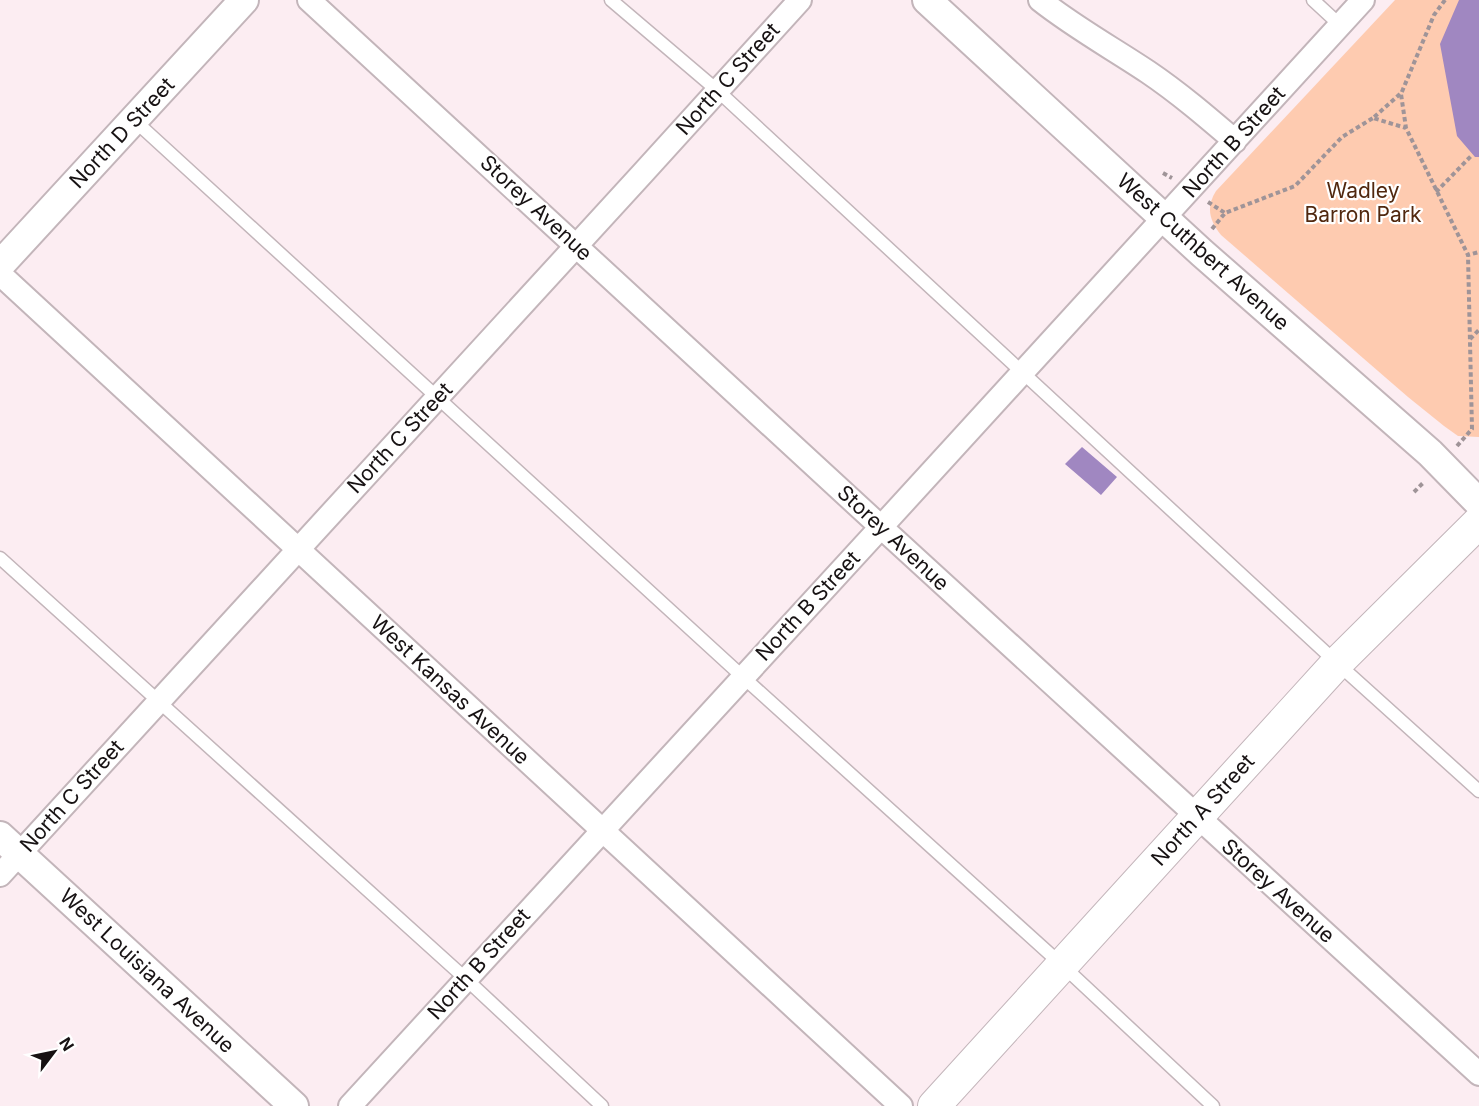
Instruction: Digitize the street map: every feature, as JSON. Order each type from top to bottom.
[{"type":"main road","name":"North A Street","points":[[934,1106],[1337,663],[1479,522]]},
{"type":"street","name":"North D Street","points":[[0,265],[244,0]]},
{"type":"street","name":"Storey Avenue","points":[[309,0],[881,528],[1479,1074]]},
{"type":"street","name":"North C Street","points":[[0,875],[10,845],[159,701],[578,246],[800,0]]},
{"type":"street","name":"West Cuthbert Avenue","points":[[927,0],[1165,218],[1441,464],[1479,503]]},
{"type":"street","points":[[1040,0],[1149,72],[1196,106],[1235,141]]},
{"type":"street","name":"North B Street","points":[[350,1106],[1363,0]]},
{"type":"street","name":"West Kansas Avenue","points":[[0,274],[901,1106]]},
{"type":"street","name":"West Louisiana Avenue","points":[[10,845],[294,1106]]},
{"type":"lane","points":[[611,0],[717,92],[1479,791]]},
{"type":"lane","points":[[1313,0],[1340,25]]},
{"type":"lane","points":[[134,120],[1214,1106]]},
{"type":"lane","points":[[0,558],[602,1106]]},
{"type":"path","points":[[1225,213],[1295,186],[1342,137],[1373,118],[1401,94],[1434,15],[1445,0]]},
{"type":"path","points":[[1401,94],[1406,128],[1468,255],[1472,429],[1414,492]]},
{"type":"path","points":[[1373,118],[1406,128]]},
{"type":"path","points":[[1436,192],[1472,155]]},
{"type":"path","points":[[1468,255],[1479,252]]},
{"type":"path","points":[[1469,340],[1479,330]]},
{"type":"green space","name":"Wadley Barron Park","points":[[1395,0],[1479,0],[1479,437],[1458,436],[1408,397],[1221,235],[1210,213],[1216,191]]},
{"type":"shaded area","points":[[1459,0],[1479,0],[1479,157],[1475,157],[1457,136],[1440,44]]},
{"type":"shaded area","points":[[1082,447],[1117,477],[1101,495],[1065,464]]}]
